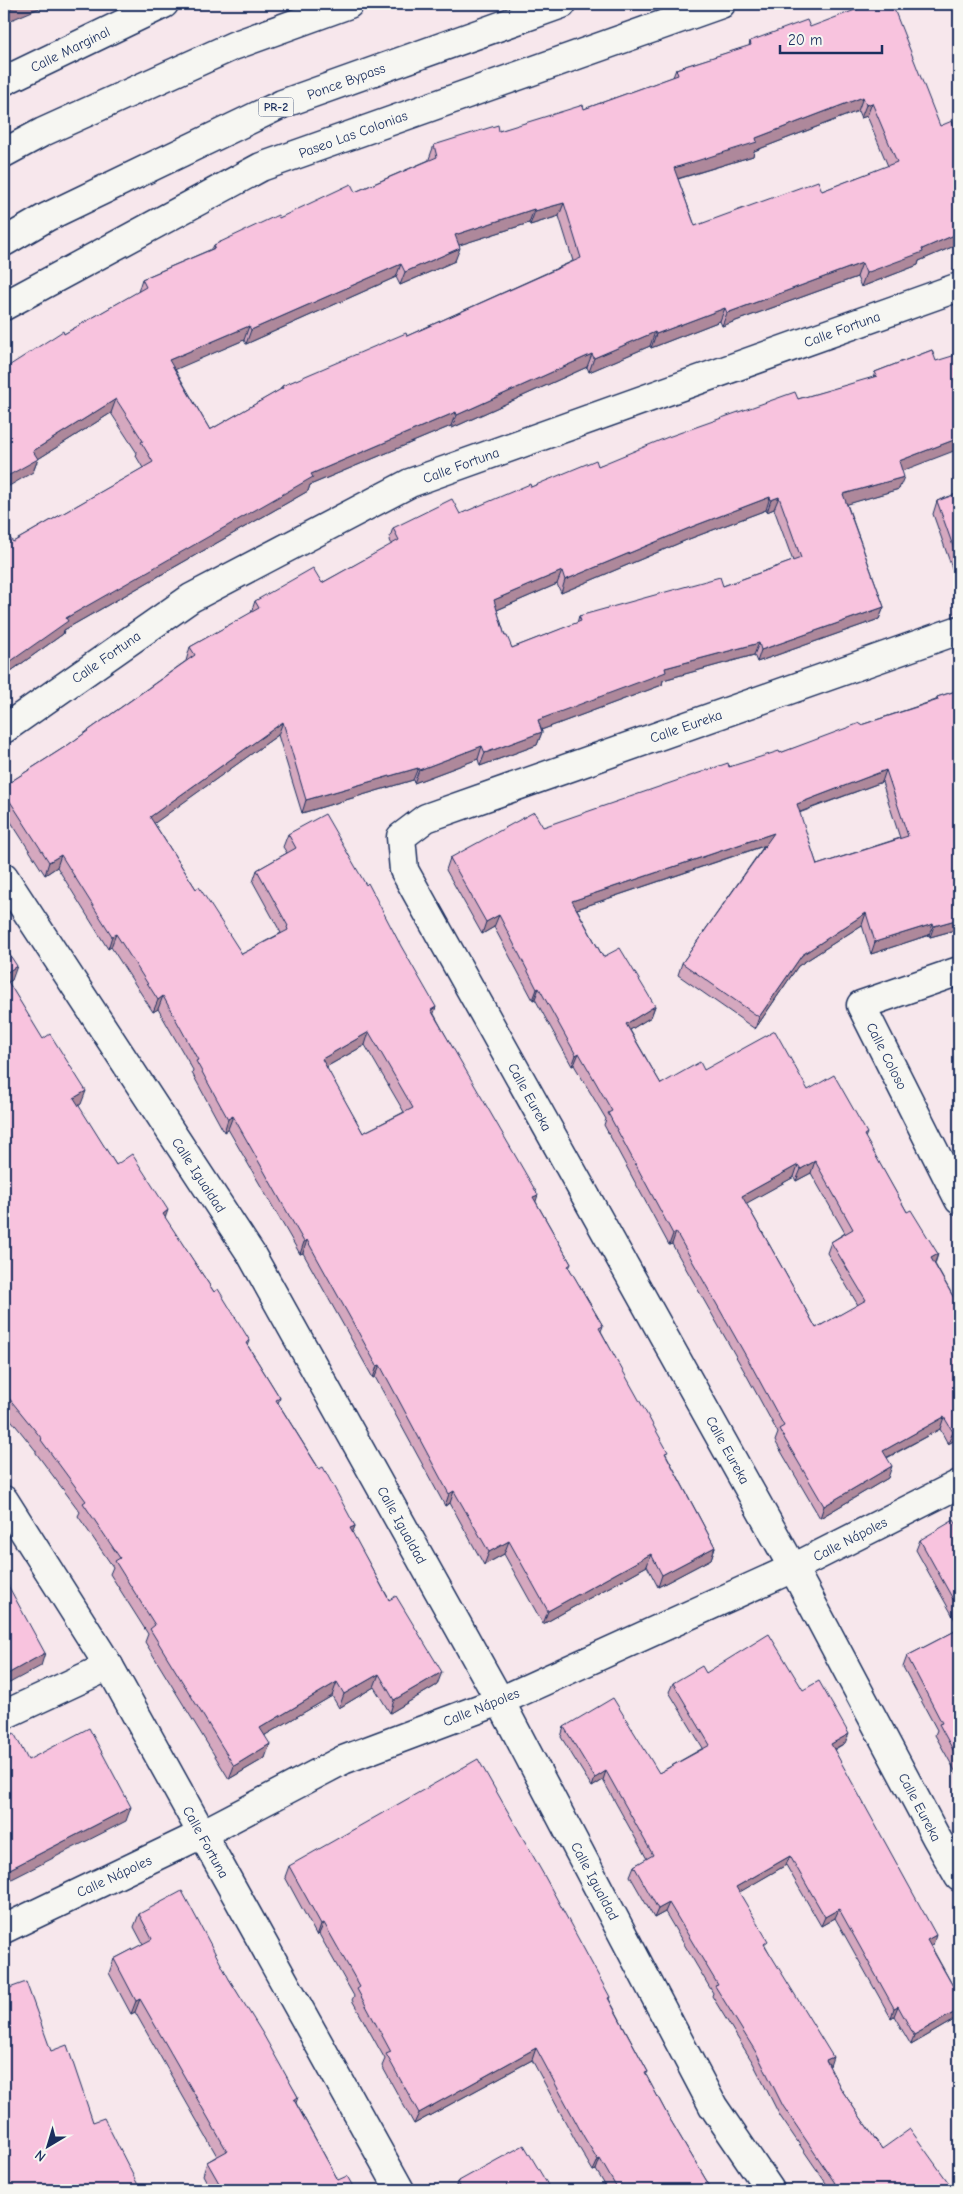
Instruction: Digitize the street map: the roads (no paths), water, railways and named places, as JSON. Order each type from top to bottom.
[{"type":"main road","name":"Calle Marginal","points":[[4,81],[164,4]]},
{"type":"main road","points":[[4,153],[43,132],[233,46],[349,4]]},
{"type":"main road","name":"Ponce Bypass","points":[[4,242],[47,217],[282,104],[562,4]]},
{"type":"main road","name":"Paseo Las Colonias","points":[[4,306],[261,167],[721,4]]},
{"type":"main road","name":"Calle Fortuna","points":[[4,728],[191,598],[410,483],[959,288]]},
{"type":"main road","name":"Calle Eureka","points":[[959,630],[426,818],[401,837],[404,870],[793,1568],[936,1837],[959,1876]]},
{"type":"main road","name":"Calle Igualdad","points":[[4,877],[252,1254],[500,1701],[714,2106],[770,2190]]},
{"type":"main road","name":"Calle Coloso","points":[[959,971],[861,1005],[959,1200]]},
{"type":"main road","name":"Calle Nápoles","points":[[4,1929],[202,1834],[343,1760],[500,1701],[793,1568],[959,1484]]},
{"type":"main road","name":"Calle Fortuna","points":[[4,1500],[109,1666],[400,2190]]},
{"type":"main road","points":[[4,1715],[109,1666]]}]
